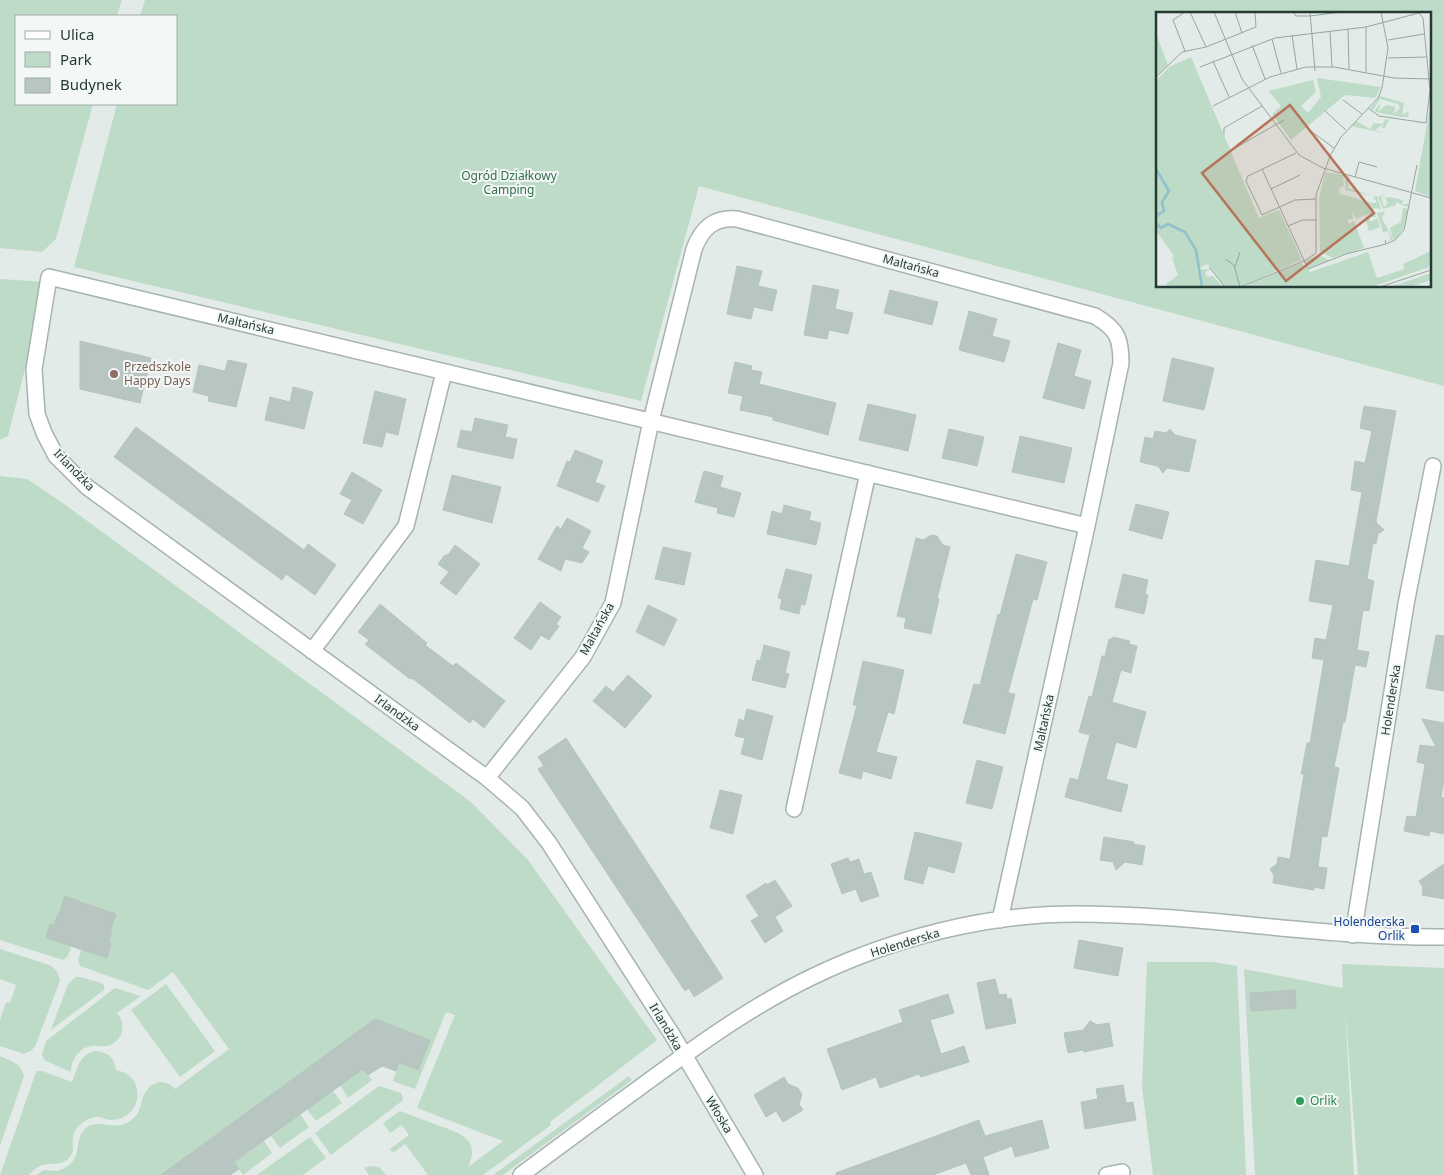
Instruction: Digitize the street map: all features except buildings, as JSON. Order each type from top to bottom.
[{"type":"street","name":"Maltańska","points":[[487,778],[583,657],[613,603],[652,421],[694,249],[699,236],[707,227],[721,220],[737,219],[1095,316],[1109,324],[1117,334],[1121,346],[1121,363],[1000,920]]},
{"type":"street","name":"Maltańska","points":[[49,277],[1087,526]]},
{"type":"street","name":"Irlandzka","points":[[49,277],[34,369],[38,414],[44,433],[56,456],[87,487],[487,778],[522,808],[549,843],[673,1036],[683,1056]]},
{"type":"street","points":[[312,651],[406,526],[444,372]]},
{"type":"street","name":"Holenderska","points":[[1353,935],[1406,604],[1433,466]]},
{"type":"street","points":[[794,809],[868,473]]},
{"type":"street","name":"Holenderska","points":[[521,1175],[683,1056],[771,999],[815,976],[860,957],[911,939],[1000,920],[1072,914],[1134,916],[1353,935],[1444,937]]},
{"type":"street","name":"Włoska","points":[[683,1056],[755,1175]]},
{"type":"street","points":[[1107,1175],[1122,1172]]},
{"type":"green space","points":[[0,0],[122,0],[117,15],[15,15],[15,105],[93,105],[56,239],[42,252],[0,248]]},
{"type":"green space","name":"Ogród Działkowy Camping","points":[[145,0],[1444,0],[1444,386],[699,186],[641,401],[74,267],[117,105],[178,105],[178,15],[140,15]]},
{"type":"green space","points":[[0,279],[47,282],[8,436],[0,440]]},
{"type":"green space","points":[[0,476],[27,479],[60,501],[471,802],[528,860],[657,1040],[550,1122],[551,1125],[483,1175],[428,1175],[405,1144],[393,1153],[390,1149],[409,1135],[402,1125],[390,1133],[383,1123],[400,1111],[460,1134],[466,1138],[472,1150],[468,1167],[503,1141],[417,1108],[455,1015],[446,1012],[415,1089],[393,1081],[399,1063],[418,1070],[429,1040],[375,1019],[161,1175],[36,1175],[44,1170],[55,1171],[65,1168],[71,1163],[76,1154],[82,1132],[91,1125],[113,1126],[133,1119],[138,1114],[144,1095],[150,1086],[162,1082],[171,1085],[175,1089],[229,1049],[173,972],[148,990],[80,966],[78,960],[81,950],[107,958],[111,945],[108,943],[112,933],[108,931],[116,914],[79,900],[61,916],[58,915],[54,925],[50,924],[46,938],[71,947],[68,956],[63,960],[0,940]]},
{"type":"green space","points":[[0,949],[49,965],[54,968],[60,978],[36,1044],[32,1050],[24,1054],[0,1046],[0,1020],[6,1002],[10,1003],[16,985],[0,979]]},
{"type":"green space","points":[[1147,962],[1214,962],[1237,966],[1246,1175],[1153,1175],[1142,1087]]},
{"type":"green space","points":[[1342,964],[1444,968],[1444,1175],[1358,1175],[1345,1008],[1354,1175],[1255,1175],[1244,969],[1343,988]]},
{"type":"green space","points":[[76,977],[101,983],[104,985],[104,990],[51,1030],[68,984]]},
{"type":"green space","points":[[166,984],[215,1051],[180,1077],[131,1010]]},
{"type":"green space","points":[[115,988],[141,996],[117,1013],[122,1022],[122,1032],[117,1041],[107,1046],[91,1046],[83,1049],[74,1059],[71,1072],[44,1060],[42,1054],[46,1041]]},
{"type":"green space","points":[[91,1052],[105,1053],[113,1059],[116,1070],[127,1074],[135,1083],[137,1097],[133,1109],[124,1117],[117,1119],[108,1120],[98,1117],[82,1123],[76,1129],[74,1135],[73,1151],[64,1162],[42,1165],[29,1175],[0,1175],[37,1071],[72,1082],[83,1058]]},
{"type":"green space","points":[[0,1056],[18,1065],[24,1076],[0,1146]]},
{"type":"green space","points":[[363,1069],[372,1080],[348,1098],[340,1085]]},
{"type":"green space","points":[[629,1076],[632,1080],[503,1175],[493,1175]]},
{"type":"green space","points":[[379,1086],[401,1093],[402,1101],[331,1155],[315,1133]]},
{"type":"green space","points":[[333,1091],[342,1103],[316,1121],[307,1109]]},
{"type":"green space","points":[[300,1114],[309,1127],[280,1148],[271,1136]]},
{"type":"green space","points":[[310,1137],[326,1158],[303,1175],[257,1175]]},
{"type":"green space","points":[[264,1141],[272,1153],[243,1175],[234,1162]]},
{"type":"green space","points":[[370,1166],[379,1167],[386,1175],[369,1175],[364,1168]]},
{"type":"place","name":"Przedszkole Happy Days","points":[[114,374]]},
{"type":"place","name":"Holenderska Orlik","points":[[1415,929]]},
{"type":"place","name":"Orlik","points":[[1300,1101]]}]
